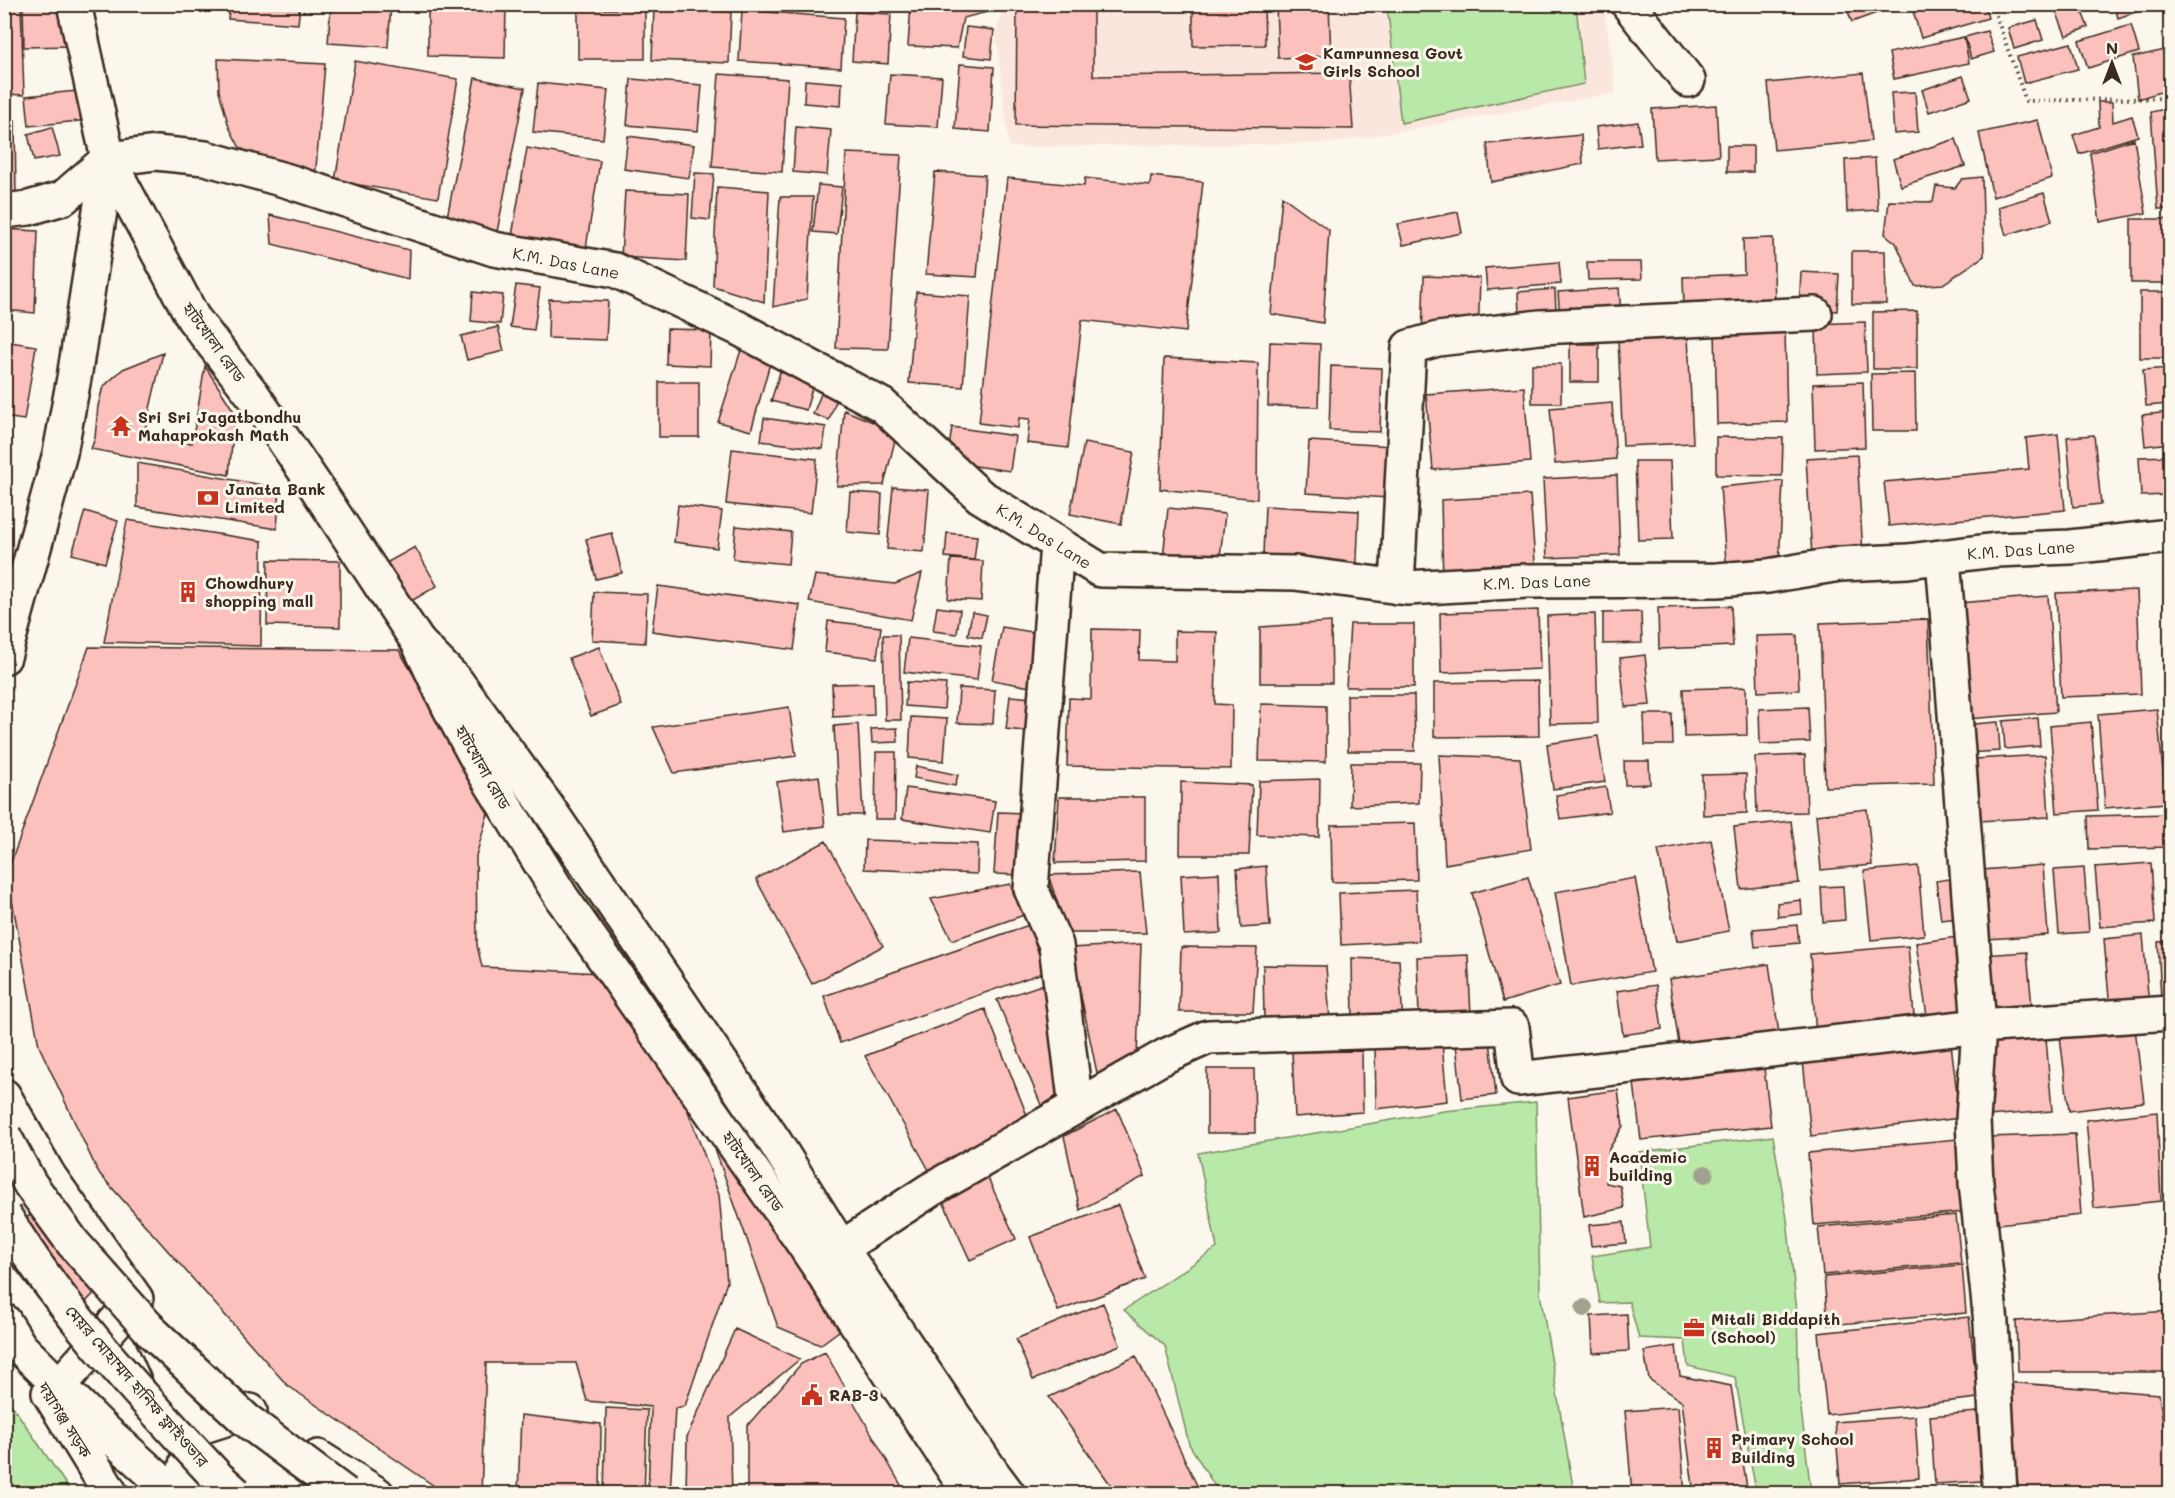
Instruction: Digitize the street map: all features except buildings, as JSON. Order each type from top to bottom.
[{"type":"main road","name":"হাটখোলা রোড","points":[[74,4],[108,159],[193,318],[267,415],[418,642],[484,772],[562,897],[803,1243],[970,1494]]},
{"type":"main road","points":[[1628,4],[1688,80]]},
{"type":"main road","name":"K.M. Das Lane","points":[[108,159],[156,153],[205,158],[288,181],[494,249],[615,270],[738,328],[882,405],[980,496],[1100,570],[1295,573],[1407,588],[1527,581],[1717,580],[1768,576],[1840,564],[1908,561],[1996,550],[2070,547],[2170,536]]},
{"type":"main road","points":[[4,211],[29,208],[63,198],[108,159]]},
{"type":"main road","points":[[4,657],[62,442],[108,159]]},
{"type":"main road","points":[[1397,587],[1409,347],[1438,339],[1540,327],[1815,314]]},
{"type":"main road","points":[[1057,544],[1031,889],[1056,945],[1076,1107]]},
{"type":"main road","points":[[1943,557],[1979,1026],[1973,1120],[1976,1183],[1991,1323],[2000,1494]]},
{"type":"main road","points":[[418,642],[456,681],[554,818],[755,1113],[841,1248],[1008,1494]]},
{"type":"main road","points":[[841,1248],[930,1190],[1165,1056],[1208,1037],[1512,1027],[1518,1079],[1979,1026],[2170,1013]]},
{"type":"main road","points":[[4,1096],[49,1176],[136,1299],[250,1412],[377,1494]]},
{"type":"main road","points":[[4,1136],[30,1184],[73,1243],[153,1333],[246,1420],[345,1494]]},
{"type":"main road","name":"মেয়র মোহাম্মদ হানিফ ফ্লাইওভার","points":[[4,1215],[45,1278],[95,1343],[218,1478],[236,1494]]},
{"type":"main road","points":[[59,1386],[136,1299]]},
{"type":"main road","points":[[136,1299],[194,1429],[184,1474],[192,1494]]},
{"type":"main road","points":[[12,1334],[59,1386],[175,1494]]},
{"type":"main road","name":"দয়াগঞ্জ সড়ক","points":[[12,1334],[111,1494]]},
{"type":"main road","points":[[194,1429],[250,1412]]},
{"type":"path","points":[[1992,4],[2026,101],[2170,98]]},
{"type":"shaded area","name":"Kamrunnesa Govt Girls School","points":[[1004,4],[1604,5],[1616,93],[1331,143],[1009,147],[996,32]]},
{"type":"green space","points":[[1387,5],[1576,5],[1584,84],[1401,123]]},
{"type":"green space","points":[[1536,1102],[1540,1293],[1574,1493],[1219,1493],[1189,1444],[1165,1346],[1124,1310],[1217,1248],[1198,1153],[1444,1111]]},
{"type":"green space","points":[[1773,1136],[1787,1219],[1797,1312],[1799,1392],[1811,1493],[1761,1494],[1756,1491],[1735,1377],[1688,1366],[1685,1340],[1639,1338],[1629,1302],[1600,1303],[1592,1256],[1650,1247],[1639,1152]]},
{"type":"green space","points":[[5,1395],[67,1486],[71,1493],[5,1493]]},
{"type":"place","name":"Kamrunnesa Govt Girls School","points":[[1306,62]]},
{"type":"place","name":"Sri Sri Jagatbondhu Mahaprokash Math","points":[[121,426]]},
{"type":"place","name":"Janata Bank Limited","points":[[208,498]]},
{"type":"place","name":"Chowdhury shopping mall","points":[[188,592]]},
{"type":"place","name":"Academic building","points":[[1592,1166]]},
{"type":"place","name":"Mitali Biddapith (School)","points":[[1694,1328]]},
{"type":"place","name":"RAB-3","points":[[812,1395]]},
{"type":"place","name":"Primary School Building","points":[[1714,1448]]}]
